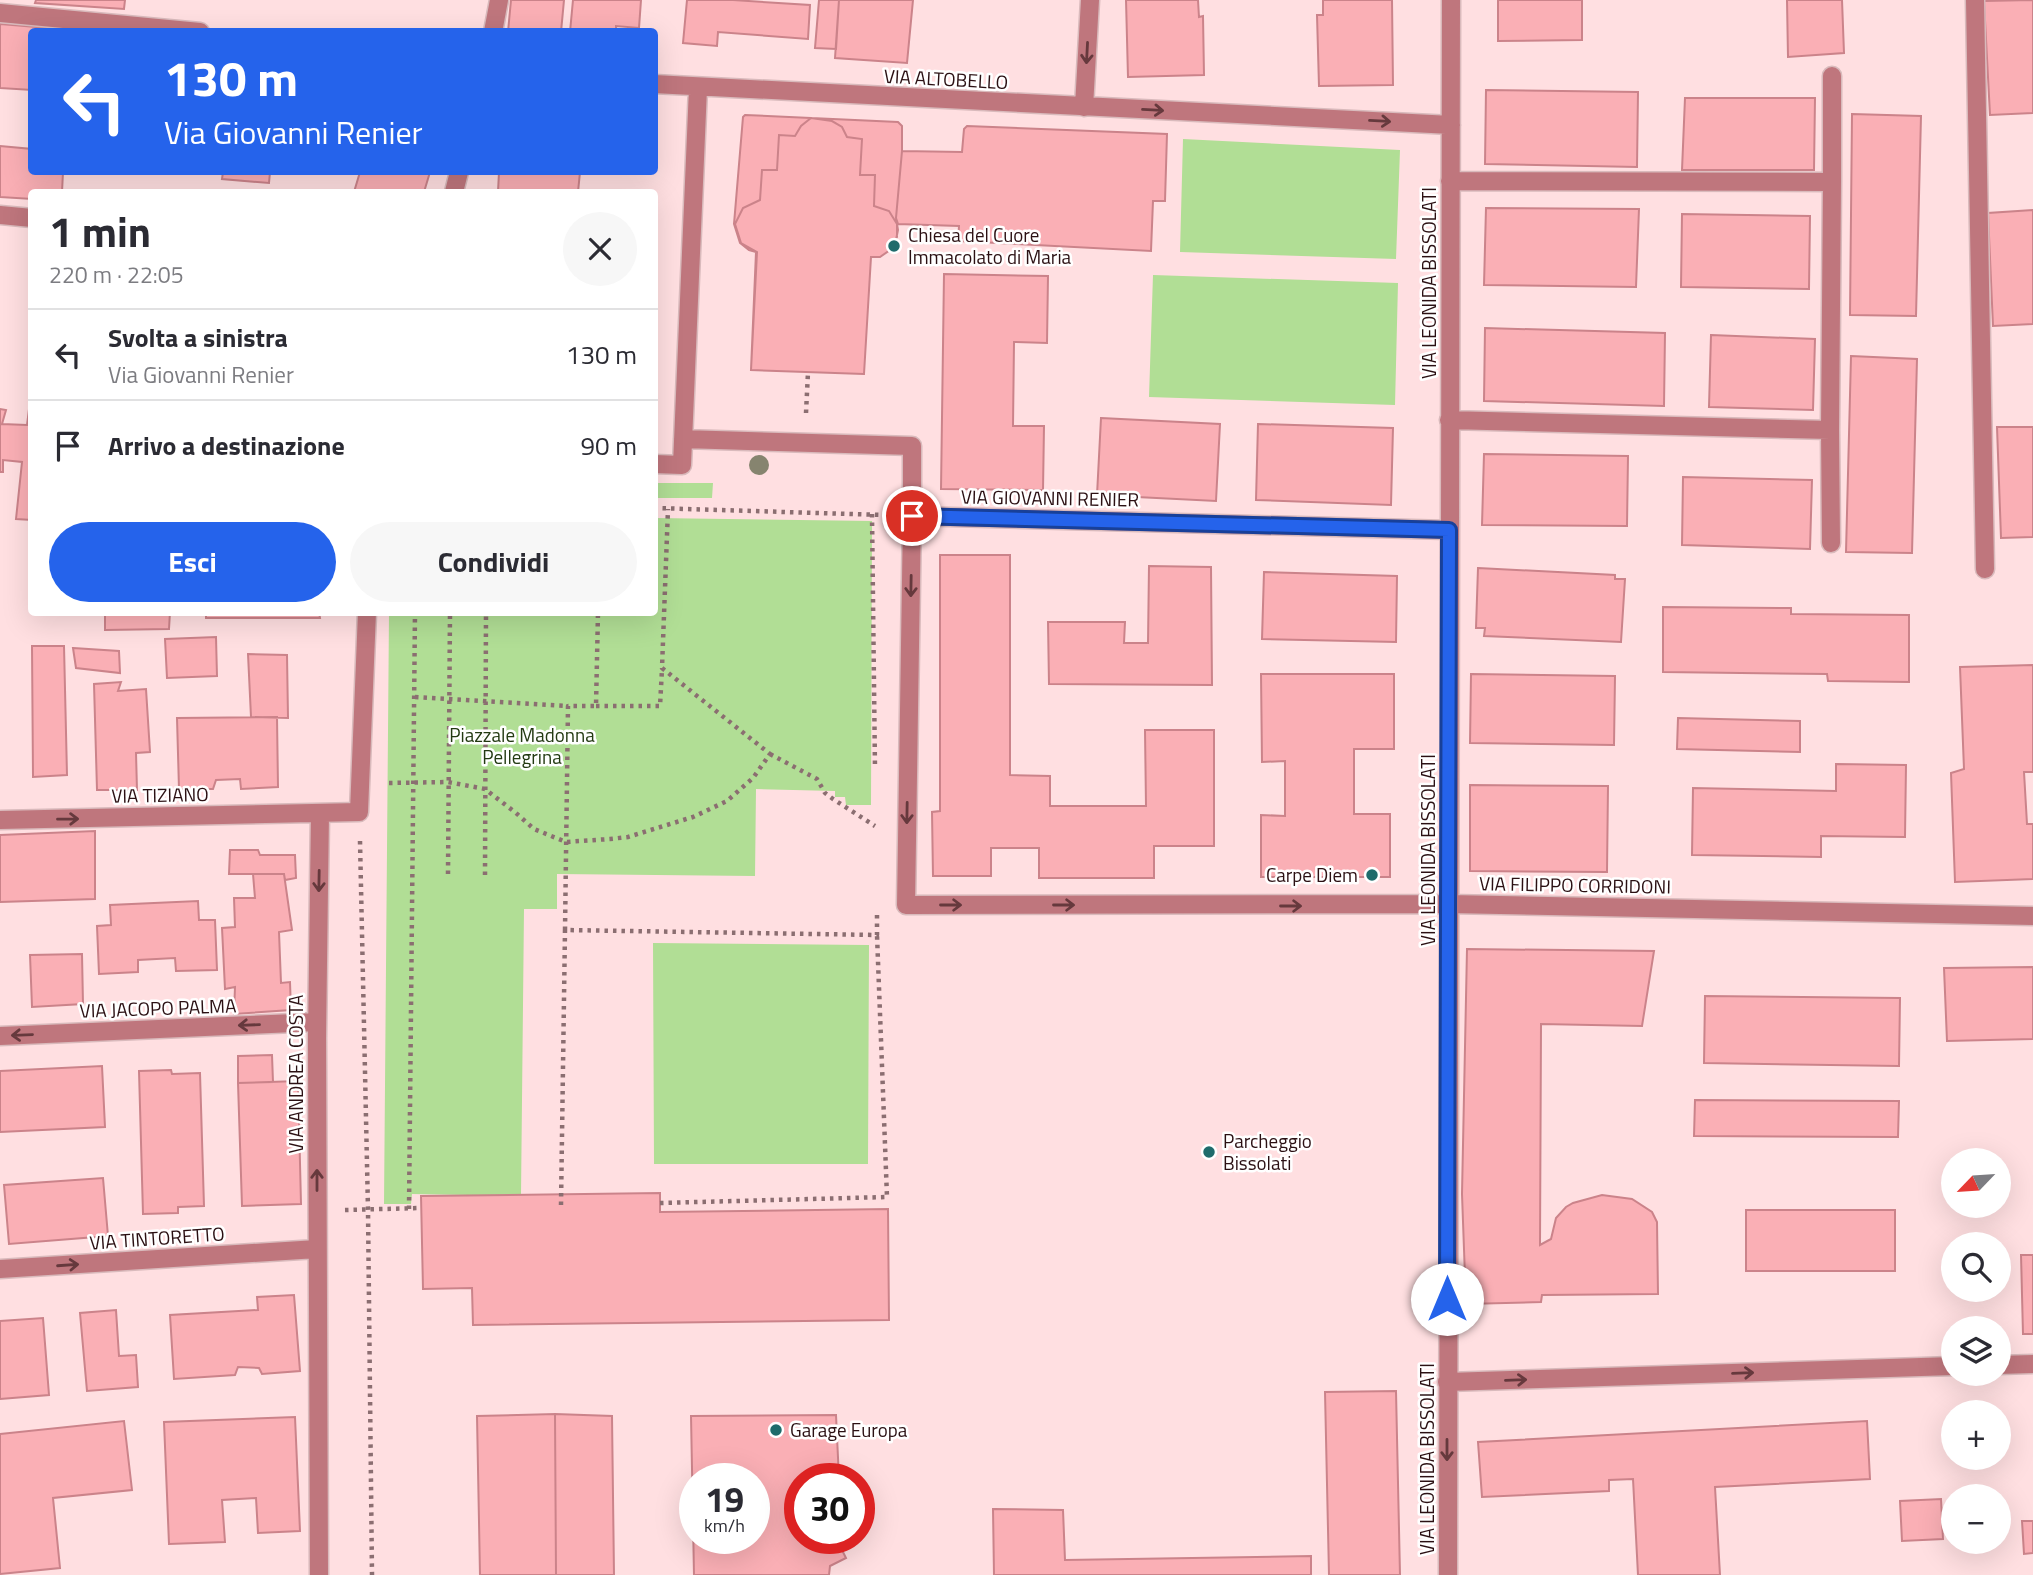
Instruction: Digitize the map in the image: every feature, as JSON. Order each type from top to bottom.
[{"type":"street","points":[[494,28],[499,0]]},
{"type":"street","points":[[1090,0],[1084,107],[1451,125]]},
{"type":"street","name":"VIA LEONIDA BISSOLATI","points":[[1448,1575],[1451,0]]},
{"type":"street","points":[[1975,0],[1985,569]]},
{"type":"street","points":[[0,13],[158,28]]},
{"type":"street","points":[[1831,543],[1832,76]]},
{"type":"street","name":"VIA ALTOBELLO","points":[[658,84],[1084,107]]},
{"type":"street","points":[[658,464],[682,465],[698,88]]},
{"type":"street","points":[[1450,181],[1832,183]]},
{"type":"street","points":[[0,215],[28,218]]},
{"type":"street","points":[[1449,420],[1830,430]]},
{"type":"street","points":[[684,434],[912,446],[912,516]]},
{"type":"street","name":"VIA GIOVANNI RENIER","points":[[912,516],[1449,530]]},
{"type":"street","name":"VIA FILIPPO CORRIDONI","points":[[912,516],[906,905],[1449,904],[2033,916]]},
{"type":"street","points":[[320,813],[359,812],[367,616]]},
{"type":"street","name":"VIA TIZIANO","points":[[0,820],[320,813]]},
{"type":"street","name":"VIA ANDREA COSTA","points":[[319,1575],[317,1022],[320,813]]},
{"type":"street","name":"VIA JACOPO PALMA","points":[[0,1036],[317,1022]]},
{"type":"street","name":"VIA TINTORETTO","points":[[0,1269],[317,1249]]},
{"type":"street","points":[[2011,1365],[2033,1364]]},
{"type":"street","points":[[1447,1382],[1941,1367]]},
{"type":"path","points":[[806,420],[808,372]]},
{"type":"path","points":[[658,508],[912,516]]},
{"type":"path","points":[[415,697],[568,706],[660,706],[668,509]]},
{"type":"path","points":[[872,514],[875,770]]},
{"type":"path","points":[[409,1209],[415,616]]},
{"type":"path","points":[[448,874],[450,616]]},
{"type":"path","points":[[485,875],[486,616]]},
{"type":"path","points":[[596,706],[598,616]]},
{"type":"path","points":[[662,668],[770,754],[817,779],[833,799],[876,825]]},
{"type":"path","points":[[561,1205],[568,706]]},
{"type":"path","points":[[360,783],[448,782],[485,789],[534,829],[566,842],[628,837],[693,817],[738,793],[770,754]]},
{"type":"path","points":[[359,812],[368,1210],[372,1575]]},
{"type":"path","points":[[875,812],[876,839]]},
{"type":"path","points":[[660,1203],[887,1197],[876,905]]},
{"type":"path","points":[[565,930],[877,935]]},
{"type":"path","points":[[317,1211],[421,1208]]},
{"type":"green space","points":[[1183,139],[1400,150],[1396,259],[1180,252]]},
{"type":"green space","points":[[1153,275],[1398,283],[1395,405],[1149,397]]},
{"type":"green space","points":[[658,483],[713,483],[712,498],[658,498]]},
{"type":"green space","name":"Piazzale Madonna Pellegrina","points":[[658,518],[872,521],[871,805],[846,805],[845,797],[835,797],[835,791],[756,789],[755,876],[557,874],[557,909],[524,909],[521,1196],[412,1194],[411,1204],[384,1204],[389,616],[658,616]]},
{"type":"green space","points":[[653,943],[869,945],[868,1164],[654,1164]]},
{"type":"building","points":[[36,0],[125,0],[124,9],[35,3]]},
{"type":"building","points":[[511,0],[564,0],[561,28],[508,28]]},
{"type":"building","points":[[573,0],[641,0],[639,28],[570,28]]},
{"type":"building","points":[[687,0],[810,5],[808,39],[718,32],[717,46],[683,43]]},
{"type":"building","points":[[819,0],[839,0],[836,49],[815,48]]},
{"type":"building","points":[[839,0],[913,0],[907,63],[835,58]]},
{"type":"building","points":[[1126,0],[1198,0],[1199,17],[1203,16],[1204,75],[1128,77]]},
{"type":"building","points":[[1323,0],[1392,0],[1393,85],[1319,86],[1317,15],[1323,15]]},
{"type":"building","points":[[1498,0],[1582,0],[1582,40],[1498,41]]},
{"type":"building","points":[[1787,0],[1842,0],[1844,53],[1788,57]]},
{"type":"building","points":[[2033,0],[2033,113],[1990,115],[1984,1]]},
{"type":"building","points":[[0,24],[48,28],[28,28],[28,90],[0,88]]},
{"type":"building","points":[[1486,90],[1638,92],[1637,167],[1485,164]]},
{"type":"building","points":[[1685,98],[1815,98],[1814,170],[1682,170]]},
{"type":"building","points":[[1852,114],[1921,116],[1916,316],[1850,315]]},
{"type":"building","points":[[745,115],[811,118],[801,126],[795,136],[779,135],[777,170],[762,170],[760,200],[743,208],[735,224],[741,243],[757,252],[751,370],[756,252],[740,243],[734,224]]},
{"type":"building","points":[[811,118],[832,121],[842,127],[847,137],[862,139],[860,175],[875,175],[874,206],[889,211],[897,224],[897,237],[890,250],[880,257],[871,257],[864,374],[751,370],[757,252],[741,243],[735,224],[743,208],[760,200],[762,170],[777,170],[779,135],[795,136],[801,126]]},
{"type":"building","points":[[812,118],[898,122],[902,126],[897,224],[889,211],[874,206],[875,175],[860,175],[862,139],[847,137],[842,127],[828,119]]},
{"type":"building","points":[[967,126],[1167,134],[1165,201],[1153,201],[1151,251],[958,241],[959,226],[898,224],[896,218],[902,151],[962,152],[964,129]]},
{"type":"building","points":[[0,146],[28,149],[28,175],[63,175],[62,189],[28,189],[28,199],[0,197]]},
{"type":"building","points":[[223,175],[270,175],[269,183],[222,179]]},
{"type":"building","points":[[359,175],[429,175],[425,189],[355,189]]},
{"type":"building","points":[[499,175],[580,175],[578,189],[498,189]]},
{"type":"building","points":[[1486,208],[1639,209],[1636,287],[1484,285]]},
{"type":"building","points":[[2033,210],[2033,324],[1993,326],[1988,213]]},
{"type":"building","points":[[1682,214],[1810,216],[1809,289],[1681,287]]},
{"type":"building","points":[[944,274],[1048,276],[1047,343],[1014,342],[1013,426],[1044,426],[1043,490],[941,489]]},
{"type":"building","points":[[1485,328],[1665,333],[1664,406],[1484,401]]},
{"type":"building","points":[[1711,335],[1815,339],[1813,410],[1709,407]]},
{"type":"building","points":[[1851,356],[1917,359],[1912,553],[1846,552]]},
{"type":"building","points":[[0,409],[6,410],[2,424],[27,425],[28,417],[28,520],[16,519],[22,462],[3,460],[3,472],[0,472]]},
{"type":"building","points":[[1101,418],[1220,424],[1216,501],[1097,495]]},
{"type":"building","points":[[1258,424],[1393,428],[1391,505],[1256,500]]},
{"type":"building","points":[[1997,427],[2033,427],[2033,537],[2001,538]]},
{"type":"building","points":[[1484,454],[1628,456],[1627,526],[1482,525]]},
{"type":"building","points":[[1683,477],[1812,480],[1810,549],[1682,545]]},
{"type":"building","points":[[940,555],[1010,555],[1010,775],[1050,776],[1050,806],[1146,806],[1145,730],[1214,730],[1214,846],[1154,846],[1154,878],[1039,878],[1039,848],[991,848],[991,876],[933,876],[932,812],[940,811]]},
{"type":"building","points":[[1149,566],[1211,567],[1212,685],[1049,684],[1048,622],[1125,622],[1124,643],[1148,643]]},
{"type":"building","points":[[1478,568],[1615,575],[1615,579],[1625,579],[1621,642],[1484,636],[1485,628],[1476,628]]},
{"type":"building","points":[[1264,572],[1397,576],[1396,642],[1262,639]]},
{"type":"building","points":[[1663,607],[1791,608],[1791,614],[1909,615],[1909,682],[1828,681],[1827,674],[1663,672]]},
{"type":"building","points":[[105,616],[170,616],[169,629],[105,630]]},
{"type":"building","points":[[320,616],[320,618],[206,618]]},
{"type":"building","points":[[216,637],[217,676],[167,678],[165,639]]},
{"type":"building","points":[[32,646],[64,646],[67,775],[33,777]]},
{"type":"building","points":[[73,648],[119,651],[120,673],[76,668]]},
{"type":"building","points":[[248,654],[287,655],[288,718],[251,717]]},
{"type":"building","points":[[2033,665],[2033,772],[2024,772],[2027,824],[2033,824],[2033,879],[1955,882],[1951,773],[1964,769],[1960,667]]},
{"type":"building","points":[[1261,674],[1394,674],[1394,749],[1354,749],[1354,814],[1390,814],[1390,877],[1261,877],[1261,815],[1285,816],[1285,761],[1262,762]]},
{"type":"building","points":[[1471,674],[1615,676],[1614,745],[1470,743]]},
{"type":"building","points":[[121,682],[118,691],[146,689],[150,752],[136,753],[137,790],[97,790],[94,684]]},
{"type":"building","points":[[277,717],[278,787],[241,789],[240,779],[216,780],[213,789],[179,789],[177,718]]},
{"type":"building","points":[[1678,718],[1800,721],[1800,752],[1677,749]]},
{"type":"building","points":[[1836,764],[1906,765],[1905,837],[1821,836],[1821,857],[1692,855],[1693,788],[1836,791]]},
{"type":"building","points":[[1470,785],[1608,786],[1607,872],[1470,871]]},
{"type":"building","points":[[95,831],[95,899],[0,902],[0,835]]},
{"type":"building","points":[[230,850],[258,850],[260,855],[295,855],[296,878],[285,880],[284,874],[229,874]]},
{"type":"building","points":[[253,874],[284,874],[292,930],[279,932],[281,983],[290,982],[291,1010],[234,1014],[235,987],[225,989],[222,928],[235,927],[234,898],[255,898]]},
{"type":"building","points":[[198,901],[199,920],[215,920],[217,970],[176,971],[175,958],[138,960],[138,972],[99,974],[97,926],[111,925],[110,905]]},
{"type":"building","points":[[1467,949],[1654,951],[1642,1026],[1541,1024],[1540,1245],[1551,1239],[1556,1218],[1573,1203],[1602,1195],[1632,1199],[1652,1212],[1657,1222],[1658,1294],[1542,1295],[1541,1302],[1466,1304],[1462,1194]]},
{"type":"building","points":[[82,954],[83,1004],[32,1007],[30,955]]},
{"type":"building","points":[[2033,967],[2033,1039],[1947,1041],[1944,968]]},
{"type":"building","points":[[1705,996],[1900,998],[1899,1066],[1704,1063]]},
{"type":"building","points":[[272,1055],[273,1082],[238,1083],[238,1056]]},
{"type":"building","points":[[102,1066],[105,1127],[0,1132],[0,1071]]},
{"type":"building","points":[[171,1070],[172,1074],[200,1073],[204,1206],[178,1207],[178,1213],[143,1214],[139,1071]]},
{"type":"building","points":[[298,1081],[301,1204],[242,1206],[238,1083]]},
{"type":"building","points":[[1695,1100],[1899,1101],[1898,1137],[1694,1136]]},
{"type":"building","points":[[103,1178],[108,1236],[9,1244],[4,1185]]},
{"type":"building","points":[[660,1193],[660,1212],[888,1209],[889,1320],[473,1325],[472,1288],[423,1289],[421,1196]]},
{"type":"building","points":[[1746,1210],[1895,1210],[1895,1271],[1746,1271]]},
{"type":"building","points":[[2021,1255],[2033,1255],[2033,1334],[2023,1334]]},
{"type":"building","points":[[294,1295],[300,1371],[262,1374],[259,1368],[238,1367],[235,1375],[174,1379],[170,1315],[258,1310],[257,1297]]},
{"type":"building","points":[[116,1310],[119,1356],[136,1355],[138,1387],[87,1391],[80,1313]]},
{"type":"building","points":[[43,1318],[49,1395],[0,1399],[0,1321]]},
{"type":"building","points":[[1396,1391],[1400,1575],[1329,1575],[1325,1392]]},
{"type":"building","points":[[555,1414],[556,1575],[480,1575],[477,1416]]},
{"type":"building","points":[[555,1414],[612,1416],[614,1575],[556,1575]]},
{"type":"building","points":[[836,1415],[838,1463],[784,1463],[784,1554],[844,1554],[846,1558],[830,1566],[829,1575],[694,1575],[694,1554],[770,1554],[770,1463],[692,1463],[691,1416]]},
{"type":"building","points":[[295,1417],[300,1531],[258,1533],[256,1498],[222,1500],[225,1542],[169,1544],[164,1422]]},
{"type":"building","points":[[124,1421],[132,1490],[53,1498],[60,1568],[0,1574],[0,1434]]},
{"type":"building","points":[[1867,1421],[1870,1479],[1715,1487],[1720,1575],[1638,1575],[1633,1479],[1609,1480],[1609,1491],[1482,1497],[1478,1442]]},
{"type":"building","points":[[1941,1499],[1941,1539],[1902,1541],[1900,1501]]},
{"type":"building","points":[[993,1509],[1063,1510],[1065,1560],[1311,1556],[1311,1575],[994,1575]]},
{"type":"building","points":[[2022,1521],[2033,1521],[2033,1553],[2024,1554]]},
{"type":"place","name":"Chiesa del Cuore Immacolato di Maria","points":[[894,246]]},
{"type":"place","name":"Carpe Diem","points":[[1372,875]]},
{"type":"place","name":"Parcheggio Bissolati","points":[[1209,1152]]},
{"type":"place","name":"Garage Europa","points":[[776,1430]]},
{"type":"route","points":[[912,516],[1449,530],[1447,1299]]}]
